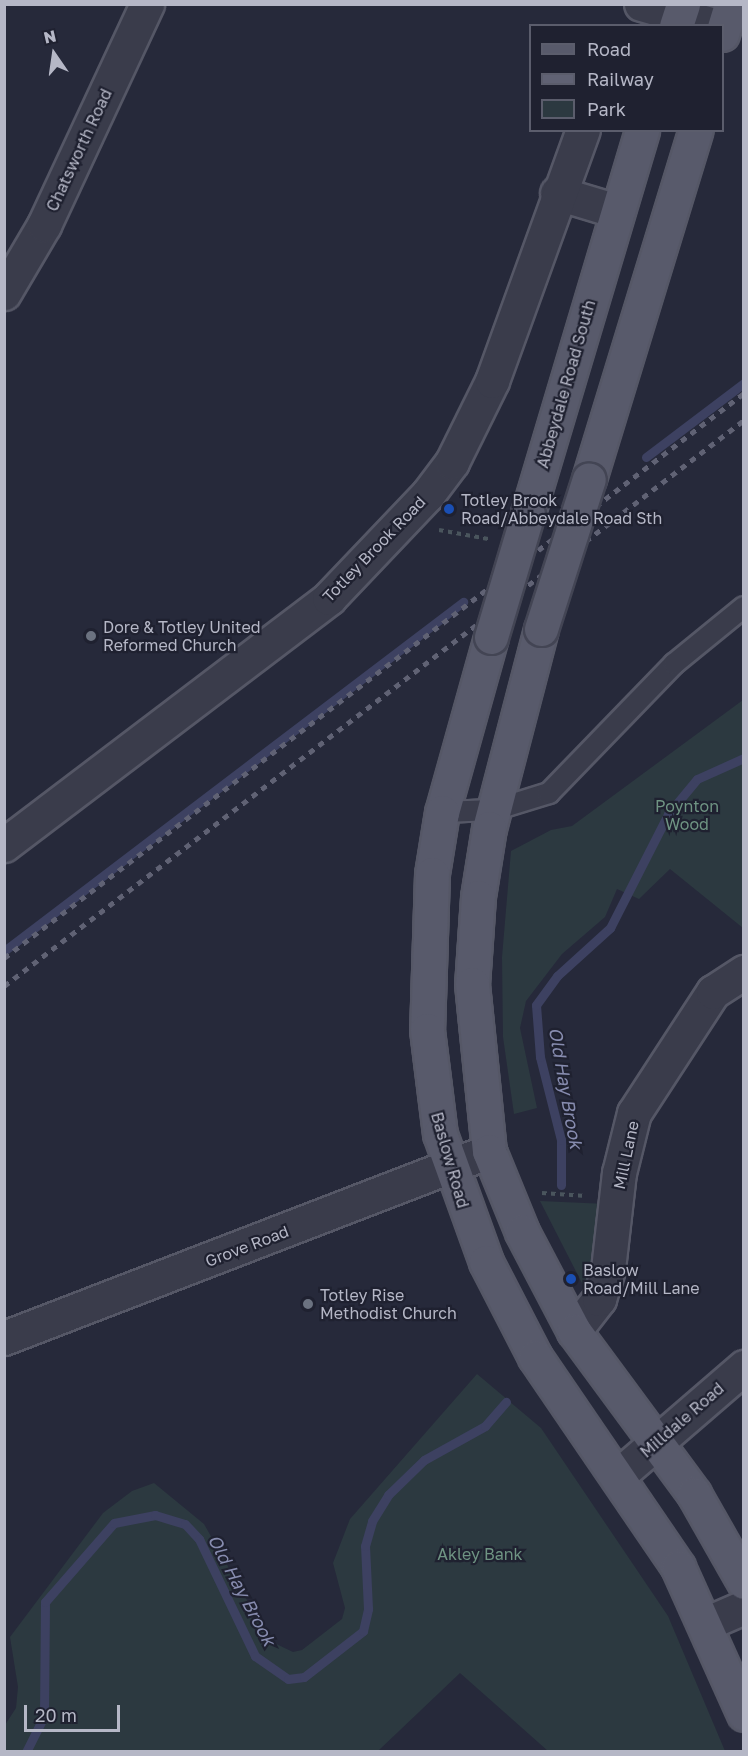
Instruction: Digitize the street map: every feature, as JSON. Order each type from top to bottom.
[{"type":"main road","name":"Abbeydale Road South","points":[[487,647],[641,132]]},
{"type":"main road","points":[[695,132],[541,629],[481,866],[472,984],[489,1152],[522,1232],[574,1330],[734,1541],[744,1582]]},
{"type":"main road","name":"Baslow Road","points":[[487,647],[442,812],[429,905],[426,999],[430,1073],[450,1169],[486,1262],[535,1358],[620,1474],[706,1623],[744,1714]]},
{"type":"street","name":"Chatsworth Road","points":[[10,273],[147,4]]},
{"type":"street","points":[[642,4],[675,18],[724,24]]},
{"type":"street","name":"Totley Brook Road","points":[[4,845],[329,598],[428,494],[452,462],[492,381],[557,193],[582,132]]},
{"type":"street","points":[[557,193],[616,211]]},
{"type":"street","name":"Mill Lane","points":[[574,1330],[602,1289],[616,1198],[634,1113],[713,992],[744,972]]},
{"type":"street","name":"Grove Road","points":[[4,1338],[450,1169],[489,1152]]},
{"type":"street","name":"Milldale Road","points":[[620,1474],[744,1367]]},
{"type":"street","points":[[706,1623],[744,1607]]},
{"type":"lane","points":[[442,812],[494,810],[549,793],[674,664],[744,607]]},
{"type":"path","points":[[534,1193],[616,1198]]},
{"type":"green space","name":"Poynton Wood","points":[[743,700],[743,928],[670,869],[639,899],[617,889],[605,917],[562,954],[526,1001],[520,1028],[537,1108],[514,1114],[503,1037],[502,957],[511,851],[551,830],[572,826]]},
{"type":"green space","points":[[540,1201],[607,1204],[586,1291]]},
{"type":"green space","name":"Akley Bank","points":[[477,1374],[541,1428],[668,1616],[725,1751],[548,1751],[460,1673],[378,1751],[5,1751],[5,1725],[16,1708],[18,1687],[10,1637],[103,1513],[132,1491],[154,1483],[204,1524],[270,1641],[293,1652],[302,1650],[342,1619],[345,1608],[333,1563],[350,1519]]},
{"type":"waterway","points":[[646,457],[744,383]]},
{"type":"waterway","points":[[4,951],[463,602]]},
{"type":"waterway","name":"Old Hay Brook","points":[[561,1185],[561,1140],[540,1057],[536,1005],[557,976],[610,928],[668,814],[697,779],[744,758]]},
{"type":"waterway","name":"Old Hay Brook","points":[[26,1752],[44,1716],[45,1602],[114,1523],[155,1515],[185,1524],[199,1539],[255,1656],[288,1679],[304,1677],[363,1631],[368,1609],[365,1546],[372,1521],[388,1495],[424,1460],[485,1426],[506,1402]]},
{"type":"railway","points":[[4,958],[744,393]]},
{"type":"railway","points":[[4,986],[744,420]]},
{"type":"place","name":"Totley Brook Road/Abbeydale Road Sth","points":[[449,509]]},
{"type":"place","name":"Dore & Totley United Reformed Church","points":[[91,636]]},
{"type":"place","name":"Baslow Road/Mill Lane","points":[[571,1279]]},
{"type":"place","name":"Totley Rise Methodist Church","points":[[308,1304]]}]
